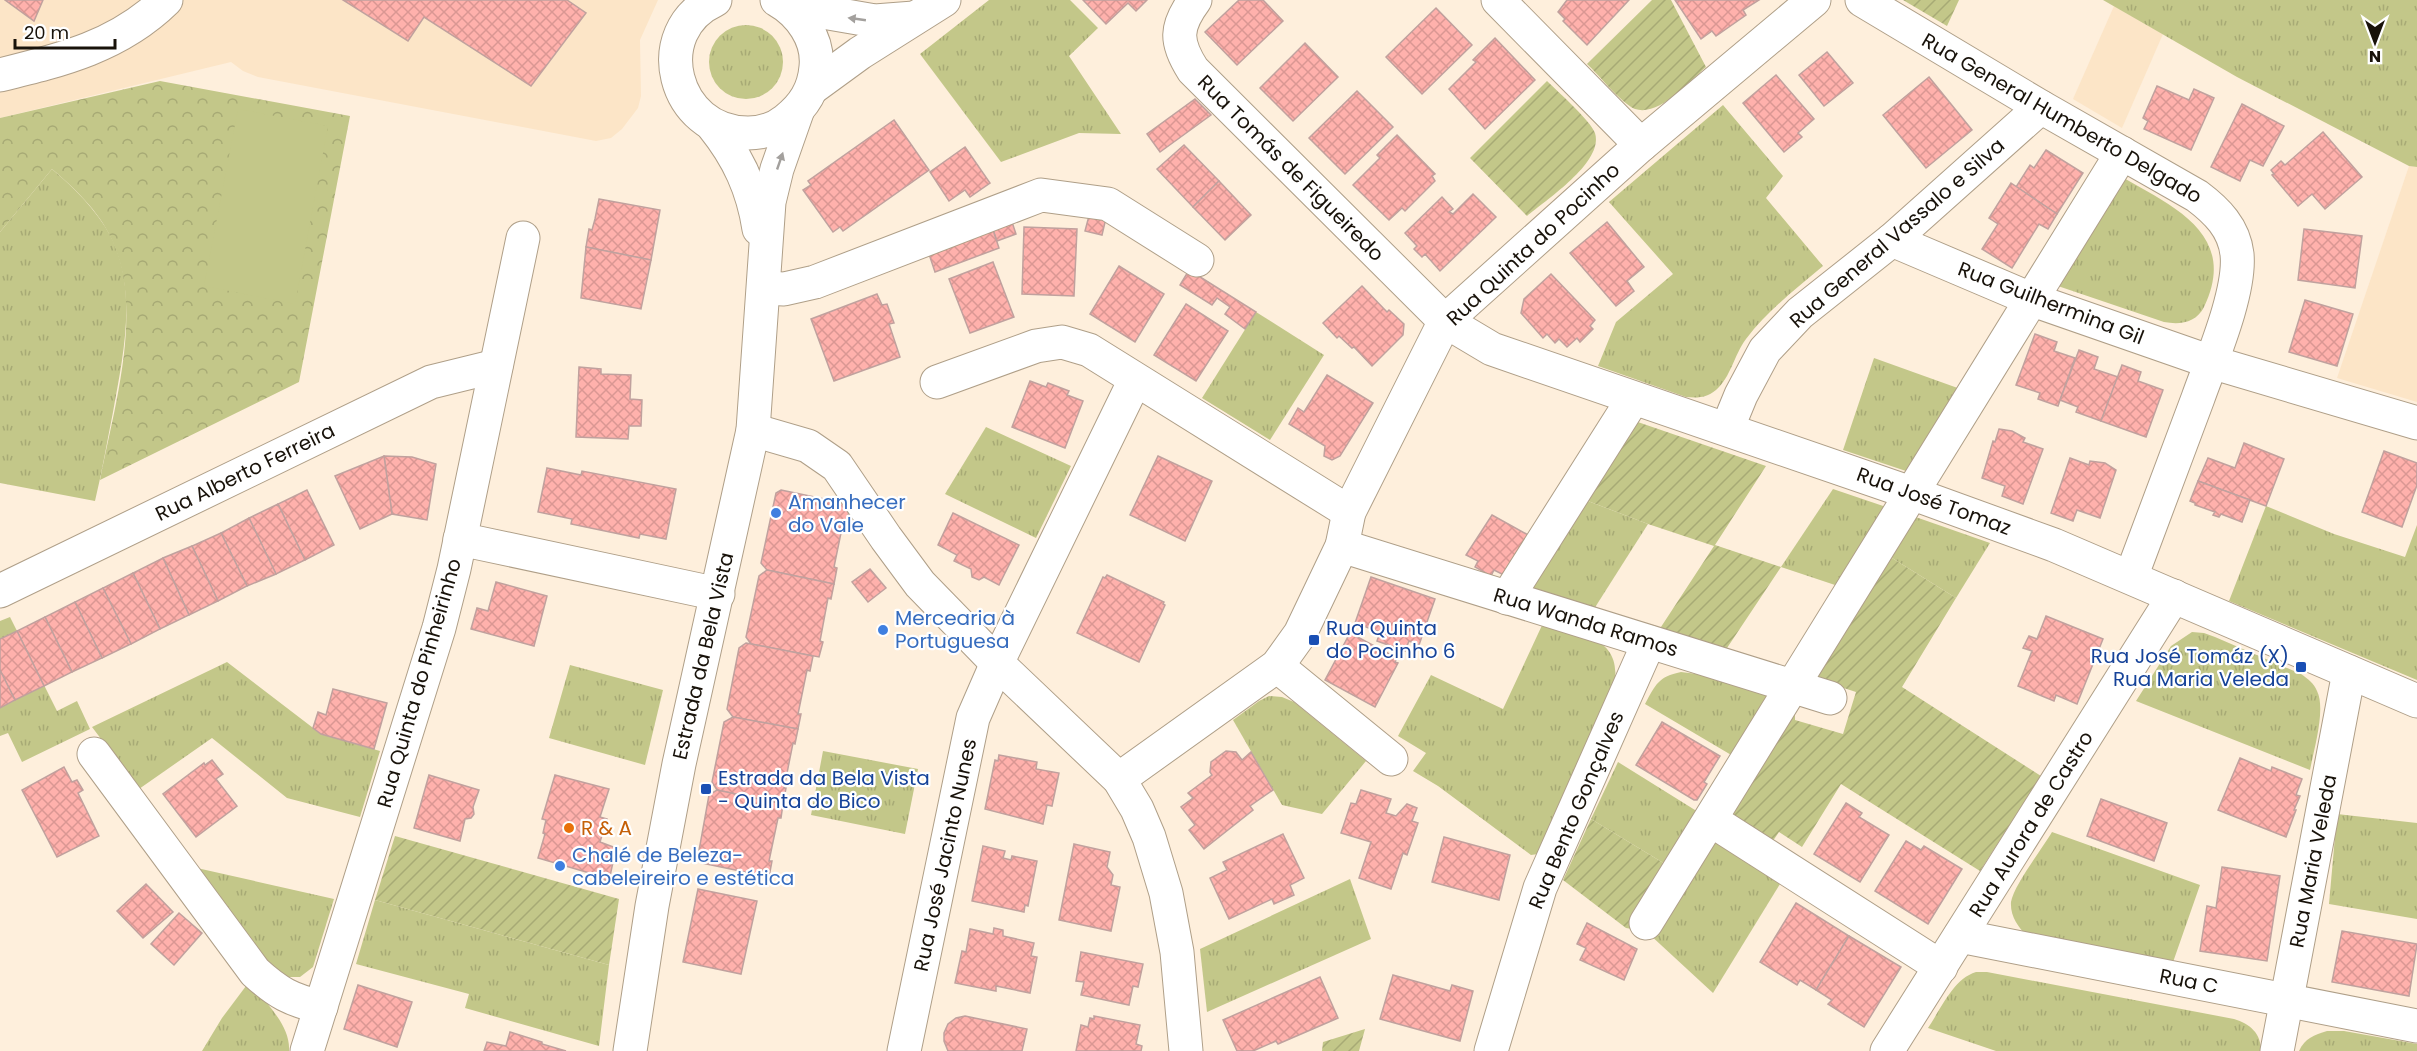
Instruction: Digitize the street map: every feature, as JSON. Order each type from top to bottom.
[{"type":"street","points":[[0,75],[64,60],[112,39],[149,16],[166,0]]},
{"type":"street","points":[[715,0],[691,10],[678,42],[675,66],[680,90],[694,111],[713,126],[735,155],[755,202],[764,274],[784,289],[815,282],[1041,195],[1108,204],[1197,260]]},
{"type":"street","points":[[713,126],[735,133],[758,133],[779,126],[805,100],[915,18],[944,0]]},
{"type":"street","name":"Rua Tomás de Figueiredo","points":[[1195,0],[1184,16],[1179,32],[1182,52],[1193,70],[1445,321]]},
{"type":"street","points":[[1497,0],[1641,145]]},
{"type":"street","name":"Rua Quinta do Pocinho","points":[[1119,778],[1277,666],[1300,634],[1342,546],[1349,512],[1445,321],[1641,145],[1814,0]]},
{"type":"street","name":"Rua General Humberto Delgado","points":[[1862,0],[2198,196],[2218,212],[2229,230],[2236,251],[2238,270],[2234,290],[2211,362],[2131,578]]},
{"type":"street","points":[[782,3],[874,21],[915,18]]},
{"type":"street","points":[[764,274],[769,201],[777,169],[817,65],[814,42],[804,22],[782,3]]},
{"type":"street","name":"Rua General Vassalo e Silva","points":[[1727,429],[1741,395],[1765,350],[1800,313],[1892,240],[2042,107]]},
{"type":"street","points":[[1646,923],[2122,153]]},
{"type":"street","name":"Rua Quinta do Pinheirinho","points":[[307,1051],[439,628],[460,540],[523,238]]},
{"type":"street","name":"Rua Guilhermina Gil","points":[[1892,240],[2033,300],[2211,362]]},
{"type":"street","name":"Estrada da Bela Vista","points":[[630,1051],[654,895],[679,764],[753,430],[764,274]]},
{"type":"street","name":"Rua José Tomaz","points":[[1445,321],[1492,349],[1516,359],[1727,429],[2054,544],[2417,701]]},
{"type":"street","points":[[937,382],[1036,346],[1062,342],[1089,350],[1349,512]]},
{"type":"street","points":[[2211,362],[2417,423]]},
{"type":"street","name":"Rua Alberto Ferreira","points":[[0,591],[431,382],[496,366]]},
{"type":"street","name":"Rua José Jacinto Nunes","points":[[904,1051],[973,718],[997,663],[1135,380]]},
{"type":"street","points":[[1507,598],[1633,399]]},
{"type":"street","points":[[753,430],[808,446],[824,454],[837,466],[920,584],[997,663],[1119,778],[1137,809],[1149,837],[1166,892],[1177,952],[1186,1051]]},
{"type":"street","points":[[460,540],[718,594]]},
{"type":"street","name":"Rua Wanda Ramos","points":[[1342,546],[1830,698]]},
{"type":"street","name":"Rua Aurora de Castro","points":[[1887,1051],[2174,596]]},
{"type":"street","name":"Rua Bento Gonçalves","points":[[1491,1051],[1540,888],[1649,642]]},
{"type":"street","points":[[1277,666],[1391,759]]},
{"type":"street","name":"Rua Maria Veleda","points":[[2277,1051],[2349,672]]},
{"type":"street","points":[[94,754],[255,972],[274,990],[294,1001],[321,1007]]},
{"type":"street","points":[[1711,820],[1941,967]]},
{"type":"street","name":"Rua C","points":[[1960,936],[2417,1026]]},
{"type":"shaded area","points":[[0,0],[658,0],[640,40],[641,96],[638,108],[622,129],[611,138],[596,141],[258,77],[243,71],[231,62],[0,118]]},
{"type":"shaded area","points":[[2114,6],[2163,34],[2122,128],[2073,99]]},
{"type":"shaded area","points":[[2409,166],[2417,167],[2417,402],[2337,378]]},
{"type":"green space","points":[[989,0],[1070,0],[1098,28],[1069,56],[1121,134],[1079,133],[1001,162],[920,54]]},
{"type":"green space","points":[[1652,0],[1671,0],[1706,67],[1664,103],[1654,108],[1635,109],[1623,101],[1587,64]]},
{"type":"green space","points":[[1903,0],[1959,0],[1947,26]]},
{"type":"green space","points":[[2103,0],[2417,0],[2417,167],[2409,166],[2237,77]]},
{"type":"green space","points":[[746,25],[767,31],[777,41],[783,62],[777,83],[767,93],[746,99],[725,93],[715,83],[709,62],[715,41],[725,31]]},
{"type":"green space","points":[[160,81],[350,116],[299,382],[100,480],[124,358],[126,295],[121,266],[111,238],[99,218],[77,192],[52,169],[0,232],[0,118]]},
{"type":"green space","points":[[1547,81],[1592,127],[1595,133],[1595,144],[1583,168],[1527,216],[1470,158]]},
{"type":"green space","points":[[1723,105],[1783,176],[1766,198],[1823,266],[1783,300],[1755,328],[1742,345],[1725,379],[1716,390],[1702,397],[1686,397],[1598,366],[1616,322],[1673,274],[1609,202]]},
{"type":"green space","points":[[238,109],[328,126],[295,304],[204,286]]},
{"type":"green space","points":[[52,169],[84,200],[105,227],[119,258],[124,279],[126,324],[121,369],[95,501],[0,483],[0,232]]},
{"type":"green space","points":[[2117,174],[2177,210],[2194,224],[2206,240],[2213,259],[2213,281],[2204,307],[2192,320],[2182,323],[2164,322],[2052,284]]},
{"type":"green space","points":[[1256,312],[1324,355],[1270,440],[1202,398]]},
{"type":"green space","points":[[1874,358],[1966,391],[1915,474],[1843,450]]},
{"type":"green space","points":[[1629,419],[1766,466],[1715,545],[1781,567],[1725,651],[1659,630],[1714,546],[1580,498]]},
{"type":"green space","points":[[986,427],[1071,466],[1036,538],[945,494]]},
{"type":"green space","points":[[1833,489],[1892,509],[1844,588],[1781,567]]},
{"type":"green space","points":[[1580,498],[1648,524],[1594,609],[1525,588]]},
{"type":"green space","points":[[2266,506],[2334,534],[2405,557],[2417,525],[2417,680],[2229,601]]},
{"type":"green space","points":[[1907,514],[1990,543],[1956,598],[1884,553]]},
{"type":"green space","points":[[1884,553],[1956,598],[1902,687],[2041,776],[1980,871],[1841,784],[1802,847],[1779,832],[1768,848],[1721,818],[1795,712],[1795,720],[1843,734],[1856,692],[1807,676]]},
{"type":"green space","points":[[10,617],[57,711],[77,701],[90,729],[22,762],[8,733],[0,736],[0,621]]},
{"type":"green space","points":[[1544,621],[1595,640],[1612,656],[1615,669],[1614,685],[1538,854],[1531,855],[1438,786],[1413,771],[1426,753],[1398,736],[1431,675],[1503,709]]},
{"type":"green space","points":[[2192,632],[2215,637],[2301,674],[2312,683],[2316,688],[2320,708],[2310,770],[2136,701],[2171,646]]},
{"type":"green space","points":[[227,662],[321,734],[380,751],[360,817],[287,798],[212,738],[139,789],[92,727]]},
{"type":"green space","points":[[570,665],[663,690],[645,765],[549,738]]},
{"type":"green space","points":[[1681,672],[1697,674],[1776,698],[1738,759],[1645,704],[1658,682],[1667,676]]},
{"type":"green space","points":[[1269,696],[1282,697],[1294,702],[1366,761],[1322,814],[1282,805],[1233,720]]},
{"type":"green space","points":[[823,751],[918,769],[905,834],[811,815]]},
{"type":"green space","points":[[1618,762],[1703,815],[1670,867],[1591,819]]},
{"type":"green space","points":[[2337,814],[2417,823],[2417,919],[2329,904]]},
{"type":"green space","points":[[1591,819],[1670,867],[1632,929],[1626,928],[1563,880]]},
{"type":"green space","points":[[1713,831],[1780,884],[1713,993],[1648,933]]},
{"type":"green space","points":[[2052,832],[2200,885],[2172,965],[2027,936],[2024,933],[2013,917],[2011,902],[2023,877]]},
{"type":"green space","points":[[395,836],[619,899],[609,965],[375,900]]},
{"type":"green space","points":[[188,866],[334,899],[313,967],[300,977],[285,977],[273,970]]},
{"type":"green space","points":[[1350,879],[1371,939],[1207,1012],[1200,949]]},
{"type":"green space","points":[[375,900],[609,965],[599,1046],[465,1008],[469,994],[356,964]]},
{"type":"green space","points":[[1976,972],[1987,972],[2234,1019],[2254,1030],[2259,1039],[2261,1051],[1996,1051],[1928,1028],[1954,988]]},
{"type":"green space","points":[[249,982],[281,1023],[286,1032],[289,1051],[202,1051],[222,1018]]},
{"type":"green space","points":[[1365,1029],[1359,1051],[1322,1051],[1323,1042]]},
{"type":"green space","points":[[2327,1031],[2344,1031],[2417,1044],[2417,1051],[2299,1051],[2310,1038]]},
{"type":"building","points":[[5,0],[43,0],[34,21]]},
{"type":"building","points":[[343,0],[567,0],[586,13],[531,86],[424,17],[408,41]]},
{"type":"building","points":[[1083,0],[1147,0],[1136,11],[1128,3],[1106,24]]},
{"type":"building","points":[[1239,0],[1263,0],[1283,21],[1237,65],[1205,32]]},
{"type":"building","points":[[1567,0],[1629,0],[1587,45],[1563,21],[1565,19],[1558,12]]},
{"type":"building","points":[[1675,0],[1759,0],[1743,10],[1746,15],[1716,36],[1712,31],[1701,39]]},
{"type":"building","points":[[1436,8],[1472,45],[1422,94],[1386,57]]},
{"type":"building","points":[[1495,38],[1535,80],[1485,129],[1449,89],[1476,62],[1473,60]]},
{"type":"building","points":[[1305,43],[1338,77],[1293,121],[1260,88]]},
{"type":"building","points":[[1827,52],[1853,83],[1824,106],[1799,75]]},
{"type":"building","points":[[1776,75],[1814,119],[1798,133],[1802,137],[1784,152],[1743,103]]},
{"type":"building","points":[[1929,77],[1972,130],[1926,168],[1883,115]]},
{"type":"building","points":[[2157,86],[2189,100],[2194,89],[2214,98],[2191,150],[2144,129],[2148,121],[2143,118]]},
{"type":"building","points":[[1357,91],[1393,127],[1345,174],[1309,138]]},
{"type":"building","points":[[1195,99],[1211,115],[1160,152],[1147,134]]},
{"type":"building","points":[[2242,104],[2284,126],[2263,166],[2250,160],[2240,181],[2211,167]]},
{"type":"building","points":[[894,120],[929,170],[843,231],[840,227],[833,232],[803,190],[811,185],[808,181]]},
{"type":"building","points":[[2323,132],[2362,177],[2325,209],[2312,194],[2298,206],[2272,175],[2274,174],[2271,170],[2281,161],[2285,165]]},
{"type":"building","points":[[1397,135],[1435,174],[1432,176],[1435,181],[1405,211],[1402,208],[1389,220],[1353,185],[1380,158],[1377,155]]},
{"type":"building","points":[[1184,145],[1219,181],[1193,207],[1157,169]]},
{"type":"building","points":[[965,147],[990,183],[970,197],[965,190],[949,201],[930,172]]},
{"type":"building","points":[[2046,150],[2083,173],[2057,214],[2016,187],[2030,165],[2034,168]]},
{"type":"building","points":[[1219,181],[1251,215],[1225,240],[1193,207]]},
{"type":"building","points":[[2011,183],[2057,214],[2048,229],[2039,224],[2012,268],[1982,249],[1998,224],[1989,218]]},
{"type":"building","points":[[1473,194],[1496,217],[1440,271],[1425,254],[1422,257],[1414,249],[1417,246],[1405,233],[1442,197],[1453,209],[1449,212],[1453,214]]},
{"type":"building","points":[[599,199],[660,210],[651,260],[586,247],[589,229],[592,230]]},
{"type":"building","points":[[1090,212],[1106,218],[1102,235],[1085,231]]},
{"type":"building","points":[[1011,219],[1016,234],[997,241],[992,227]]},
{"type":"building","points":[[1607,222],[1644,267],[1627,281],[1634,291],[1616,306],[1570,253]]},
{"type":"building","points":[[992,227],[999,248],[935,272],[928,251]]},
{"type":"building","points":[[1024,227],[1077,229],[1074,296],[1022,294]]},
{"type":"building","points":[[2304,229],[2362,236],[2355,288],[2298,280]]},
{"type":"building","points":[[586,247],[651,260],[641,309],[581,298]]},
{"type":"building","points":[[993,262],[1014,317],[970,333],[949,279]]},
{"type":"building","points":[[1119,266],[1164,294],[1135,342],[1090,314]]},
{"type":"building","points":[[1189,270],[1256,312],[1245,329],[1225,314],[1230,307],[1217,298],[1212,305],[1180,285]]},
{"type":"building","points":[[1551,274],[1595,320],[1590,326],[1593,329],[1580,342],[1577,338],[1567,347],[1559,339],[1555,343],[1547,334],[1543,338],[1521,313],[1524,299]]},
{"type":"building","points":[[1362,286],[1387,312],[1389,310],[1404,324],[1403,335],[1372,366],[1354,347],[1352,348],[1339,336],[1337,338],[1323,323]]},
{"type":"building","points":[[877,294],[882,305],[887,304],[894,323],[889,324],[900,357],[834,381],[811,319]]},
{"type":"building","points":[[2305,300],[2353,314],[2337,366],[2289,352]]},
{"type":"building","points":[[1186,304],[1228,331],[1196,381],[1154,355]]},
{"type":"building","points":[[2035,334],[2057,342],[2054,351],[2075,358],[2058,406],[2038,399],[2040,393],[2016,385]]},
{"type":"building","points":[[2079,350],[2098,357],[2094,369],[2118,377],[2101,421],[2076,412],[2078,407],[2060,400]]},
{"type":"building","points":[[2122,365],[2141,372],[2138,381],[2163,390],[2146,437],[2101,421]]},
{"type":"building","points":[[579,367],[601,369],[601,374],[631,375],[630,399],[642,400],[641,426],[629,426],[628,439],[576,437]]},
{"type":"building","points":[[1327,375],[1373,403],[1340,456],[1332,460],[1324,456],[1325,446],[1289,424],[1298,408],[1304,412]]},
{"type":"building","points":[[1030,381],[1046,387],[1048,383],[1069,391],[1067,395],[1083,401],[1065,448],[1012,427]]},
{"type":"building","points":[[1999,429],[2012,431],[2025,438],[2023,442],[2043,449],[2023,504],[2002,496],[2005,486],[1982,478]]},
{"type":"building","points":[[2244,443],[2284,459],[2266,506],[2198,481],[2208,458],[2235,468]]},
{"type":"building","points":[[2384,451],[2417,463],[2417,485],[2402,527],[2362,512]]},
{"type":"building","points":[[384,456],[412,457],[436,464],[427,520],[392,514]]},
{"type":"building","points":[[384,456],[392,514],[360,529],[335,476]]},
{"type":"building","points":[[1158,456],[1212,481],[1185,541],[1130,515]]},
{"type":"building","points":[[2070,458],[2089,465],[2090,461],[2105,463],[2116,470],[2100,518],[2077,510],[2073,521],[2051,513]]},
{"type":"building","points":[[547,468],[581,475],[582,471],[676,489],[666,539],[640,534],[639,538],[571,524],[572,519],[538,512]]},
{"type":"building","points":[[2198,481],[2250,500],[2242,522],[2221,514],[2219,517],[2213,515],[2215,512],[2190,501]]},
{"type":"building","points":[[307,490],[334,545],[305,560],[278,504]]},
{"type":"building","points":[[781,490],[843,503],[849,510],[847,523],[843,523],[834,567],[837,568],[834,584],[767,570],[761,563],[776,493]]},
{"type":"building","points":[[278,504],[305,560],[276,574],[249,518]]},
{"type":"building","points":[[953,513],[1019,545],[999,585],[984,577],[979,580],[972,577],[971,569],[954,561],[957,555],[938,545]]},
{"type":"building","points":[[1492,515],[1530,536],[1506,576],[1494,570],[1491,576],[1475,567],[1478,561],[1466,555]]},
{"type":"building","points":[[249,518],[276,574],[247,586],[221,533]]},
{"type":"building","points":[[221,533],[247,586],[218,601],[192,546]]},
{"type":"building","points":[[192,546],[218,601],[189,615],[163,558]]},
{"type":"building","points":[[163,558],[189,615],[160,629],[133,573]]},
{"type":"building","points":[[870,569],[886,588],[868,602],[852,582]]},
{"type":"building","points":[[767,570],[834,584],[831,599],[828,598],[819,657],[751,644],[746,637],[759,576]]},
{"type":"building","points":[[133,573],[160,629],[131,644],[103,588]]},
{"type":"building","points":[[1107,575],[1164,602],[1165,605],[1139,662],[1077,633],[1103,577]]},
{"type":"building","points":[[1371,577],[1435,599],[1419,645],[1409,641],[1405,651],[1377,641],[1380,632],[1355,623]]},
{"type":"building","points":[[496,582],[547,596],[534,646],[471,629],[477,608],[488,611]]},
{"type":"building","points":[[103,588],[131,644],[102,658],[75,602]]},
{"type":"building","points":[[75,602],[102,658],[72,672],[45,617]]},
{"type":"building","points":[[2046,616],[2103,639],[2077,704],[2056,695],[2054,701],[2018,686],[2032,651],[2023,648],[2029,636],[2037,639]]},
{"type":"building","points":[[45,617],[72,672],[44,686],[17,631]]},
{"type":"building","points":[[17,631],[44,686],[15,700],[0,670],[0,639]]},
{"type":"building","points":[[1350,633],[1397,658],[1395,662],[1398,663],[1375,707],[1325,680]]},
{"type":"building","points":[[746,643],[813,656],[810,671],[807,670],[798,714],[801,714],[798,729],[733,717],[727,709],[739,648]]},
{"type":"building","points":[[0,670],[15,700],[0,708]]},
{"type":"building","points":[[333,689],[387,703],[374,749],[321,734],[313,728],[318,712],[326,715]]},
{"type":"building","points":[[733,717],[798,729],[784,788],[786,788],[783,804],[717,790],[712,782],[724,722]]},
{"type":"building","points":[[1662,722],[1720,756],[1704,782],[1707,784],[1697,800],[1636,765]]},
{"type":"building","points":[[1226,751],[1236,752],[1242,760],[1251,752],[1273,790],[1250,806],[1253,810],[1204,849],[1189,830],[1195,825],[1181,807],[1193,798],[1188,793],[1212,775],[1211,762]]},
{"type":"building","points":[[999,755],[1037,762],[1036,769],[1059,773],[1052,806],[1047,805],[1043,824],[985,809],[995,760],[998,761]]},
{"type":"building","points":[[2240,758],[2271,771],[2272,767],[2302,779],[2296,795],[2300,796],[2286,837],[2218,810]]},
{"type":"building","points":[[212,760],[223,774],[216,779],[237,806],[196,837],[163,794],[204,763],[205,765]]},
{"type":"building","points":[[64,767],[72,782],[77,780],[83,790],[78,793],[99,836],[57,857],[22,790]]},
{"type":"building","points":[[429,775],[479,790],[473,807],[474,814],[471,818],[465,819],[460,841],[414,828]]},
{"type":"building","points":[[555,775],[609,789],[600,817],[607,819],[600,842],[616,848],[609,881],[538,858],[545,834],[543,833],[546,820],[542,819]]},
{"type":"building","points":[[717,790],[783,804],[769,861],[772,861],[769,877],[702,863],[698,856],[709,795]]},
{"type":"building","points":[[1361,790],[1391,799],[1386,813],[1396,816],[1407,804],[1417,808],[1412,821],[1418,823],[1407,855],[1403,853],[1391,889],[1359,878],[1371,842],[1341,833],[1351,803],[1356,804]]},
{"type":"building","points":[[2101,799],[2167,823],[2154,861],[2087,836]]},
{"type":"building","points":[[1846,803],[1862,813],[1859,817],[1889,835],[1860,882],[1814,854]]},
{"type":"building","points":[[1283,834],[1304,878],[1290,885],[1294,895],[1274,904],[1272,899],[1229,919],[1210,878],[1227,870],[1223,862]]},
{"type":"building","points":[[1444,837],[1510,855],[1499,900],[1432,882]]},
{"type":"building","points":[[1906,841],[1921,850],[1924,846],[1962,869],[1928,924],[1875,891]]},
{"type":"building","points":[[1074,844],[1110,852],[1107,867],[1113,875],[1111,885],[1120,887],[1111,931],[1059,920]]},
{"type":"building","points":[[983,846],[1005,851],[1003,858],[1011,860],[1012,856],[1037,861],[1028,906],[1025,905],[1024,912],[972,901]]},
{"type":"building","points":[[2222,867],[2280,876],[2267,961],[2200,951],[2207,906],[2216,908]]},
{"type":"building","points":[[146,884],[173,912],[143,938],[117,911]]},
{"type":"building","points":[[698,889],[757,901],[741,974],[683,962]]},
{"type":"building","points":[[1796,903],[1849,936],[1816,990],[1800,980],[1797,985],[1760,962]]},
{"type":"building","points":[[179,913],[202,933],[174,965],[151,944]]},
{"type":"building","points":[[1587,923],[1637,949],[1624,980],[1580,960],[1586,948],[1577,944]]},
{"type":"building","points":[[994,928],[1003,930],[1003,936],[1034,943],[1031,956],[1037,957],[1030,993],[996,986],[996,991],[955,983],[962,951],[966,952],[970,929],[993,934]]},
{"type":"building","points":[[2342,931],[2417,944],[2409,996],[2332,982]]},
{"type":"building","points":[[1849,936],[1901,967],[1864,1027],[1828,1004],[1832,1000],[1816,990]]},
{"type":"building","points":[[1081,952],[1143,964],[1138,987],[1133,986],[1129,1005],[1081,995],[1084,982],[1076,981]]},
{"type":"building","points":[[1393,975],[1450,991],[1452,985],[1473,991],[1460,1041],[1380,1019]]},
{"type":"building","points":[[1320,977],[1338,1018],[1278,1044],[1276,1041],[1253,1051],[1237,1051],[1223,1020]]},
{"type":"building","points":[[358,985],[412,1002],[397,1047],[344,1029]]},
{"type":"building","points":[[965,1016],[1027,1029],[1022,1051],[948,1051],[944,1033],[948,1024],[956,1018]]},
{"type":"building","points":[[1094,1016],[1140,1025],[1136,1044],[1142,1046],[1141,1051],[1076,1051],[1081,1025],[1088,1027],[1090,1018],[1094,1019]]},
{"type":"building","points":[[510,1032],[566,1051],[484,1051],[487,1042],[506,1046]]},
{"type":"place","name":"Amanhecer do Vale","points":[[776,513]]},
{"type":"place","name":"Mercearia à Portuguesa","points":[[883,630]]},
{"type":"place","name":"Rua Quinta do Pocinho 6","points":[[1314,640]]},
{"type":"place","name":"Rua José Tomáz (X) Rua Maria Veleda","points":[[2301,667]]},
{"type":"place","name":"Estrada da Bela Vista - Quinta do Bico","points":[[706,789]]},
{"type":"place","name":"R & A","points":[[569,828]]},
{"type":"place","name":"Chalé de Beleza- cabeleireiro e estética","points":[[560,866]]}]
